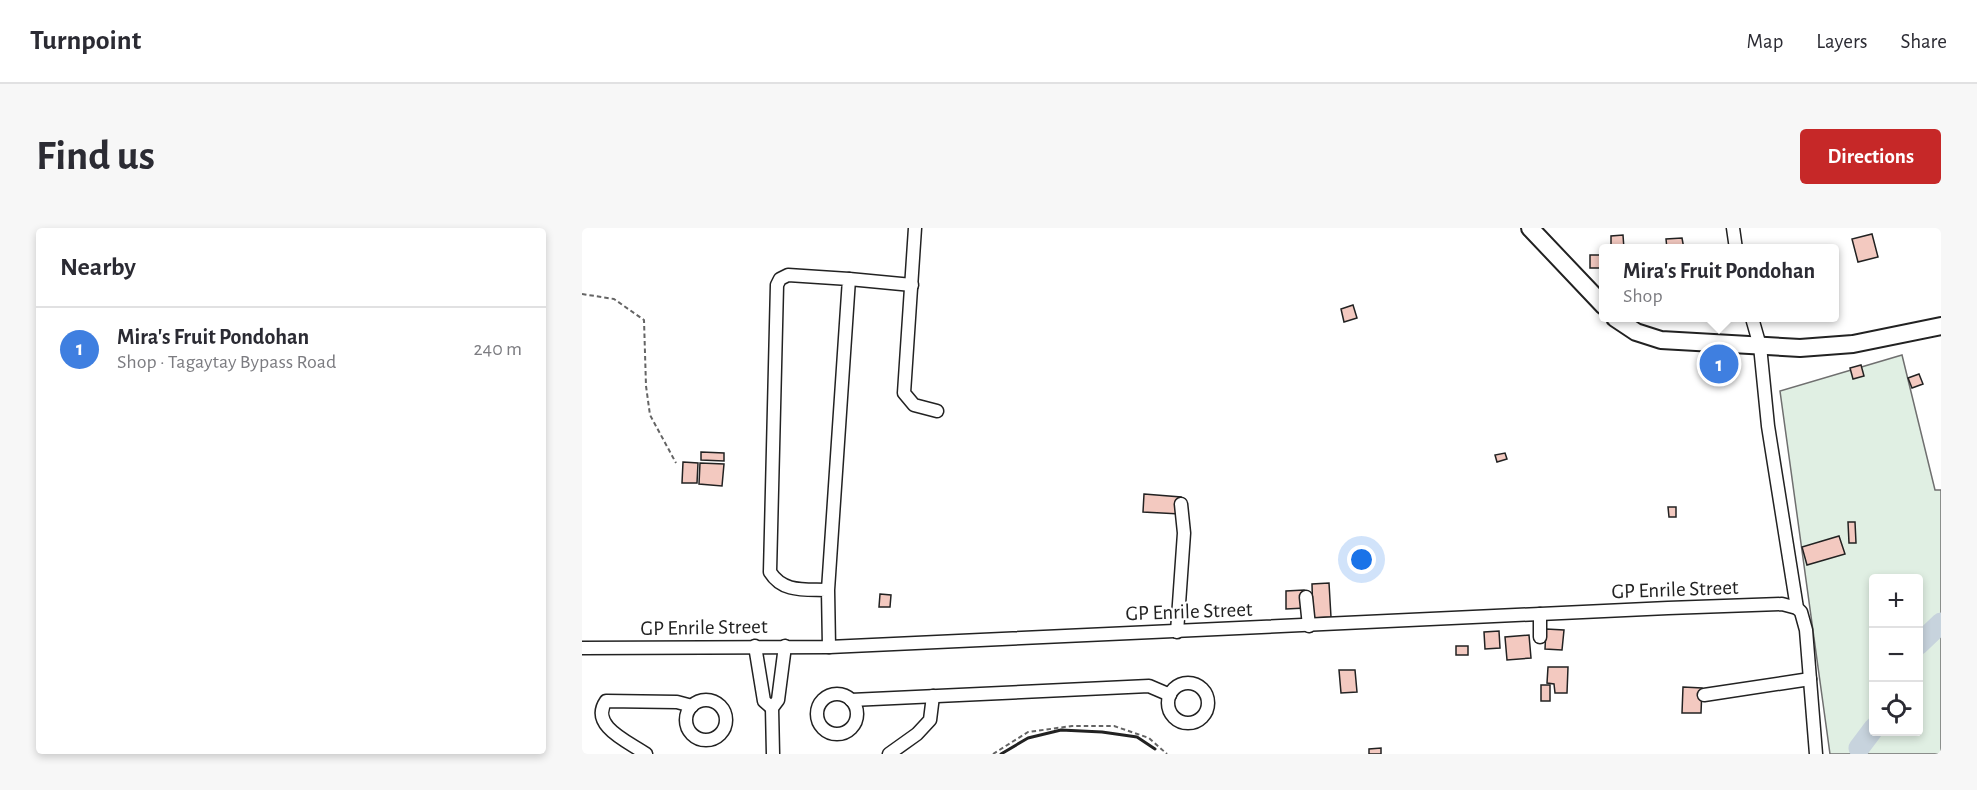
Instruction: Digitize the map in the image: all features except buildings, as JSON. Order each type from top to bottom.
[{"type":"main road","points":[[1530,228],[1599,301]]},
{"type":"main road","points":[[1621,322],[1636,332],[1661,339],[1760,346],[1840,346],[1941,326]]},
{"type":"street","points":[[915,228],[904,393],[914,405],[937,411]]},
{"type":"street","points":[[1733,228],[1736,244]]},
{"type":"street","points":[[828,590],[790,589],[777,584],[770,572],[777,285],[780,279],[788,275],[912,285]]},
{"type":"street","points":[[829,646],[828,590],[849,279]]},
{"type":"street","points":[[1753,322],[1760,346],[1768,426],[1797,608],[1801,612],[1806,630],[1816,754]]},
{"type":"street","points":[[1177,632],[1184,533],[1181,504]]},
{"type":"street","points":[[1306,597],[1309,626]]},
{"type":"street","name":"GP Enrile Street","points":[[582,648],[829,646],[1782,604],[1797,608]]},
{"type":"street","points":[[1540,614],[1540,637]]},
{"type":"street","points":[[755,646],[765,701],[772,708]]},
{"type":"street","points":[[773,754],[772,708],[778,700],[785,646]]},
{"type":"street","points":[[1704,695],[1810,679]]},
{"type":"street","points":[[851,700],[1149,686],[1170,695]]},
{"type":"street","points":[[889,754],[917,734],[930,720],[933,696]]},
{"type":"street","points":[[646,754],[609,729],[601,718],[600,709],[606,701],[677,702],[692,706]]},
{"type":"path","points":[[582,294],[614,299],[644,320],[645,386],[650,415],[664,436],[676,463]]},
{"type":"path","points":[[993,754],[1028,732],[1082,726],[1114,726],[1149,738],[1167,754]]},
{"type":"green space","points":[[1902,355],[1935,490],[1941,490],[1941,754],[1830,754],[1780,391]]},
{"type":"waterway","points":[[1923,640],[1941,623]]},
{"type":"waterway","points":[[1859,748],[1869,735]]},
{"type":"wall","points":[[1001,754],[1028,738],[1061,730],[1137,737],[1155,749]]},
{"type":"place","name":"Mira's Fruit Pondohan","points":[[1719,364]]}]
